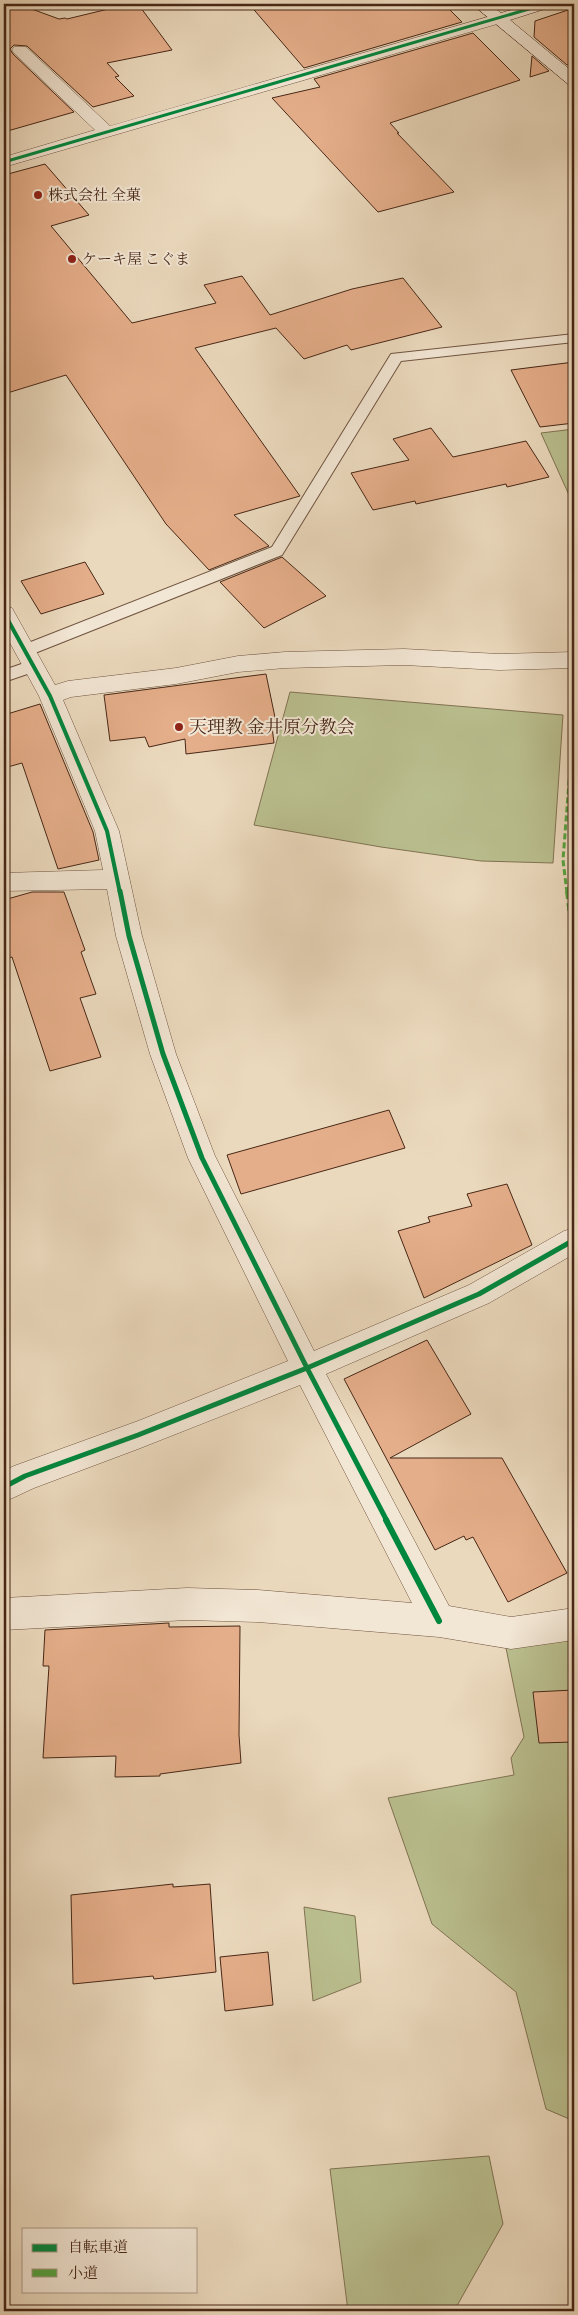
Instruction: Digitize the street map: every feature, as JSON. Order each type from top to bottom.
[{"type":"street","points":[[480,4],[574,81]]},
{"type":"street","points":[[4,162],[546,4]]},
{"type":"street","points":[[20,50],[106,131]]},
{"type":"street","points":[[4,613],[50,696],[107,831],[129,936],[163,1054],[202,1158],[307,1368],[439,1621]]},
{"type":"street","points":[[50,696],[68,689],[176,676],[238,664],[285,660],[404,657],[499,662],[574,660]]},
{"type":"street","points":[[4,882],[118,878]]},
{"type":"street","points":[[4,1487],[25,1476],[138,1435],[307,1368],[479,1294],[574,1240]]},
{"type":"street","points":[[4,1614],[187,1604],[258,1606],[439,1621],[511,1633],[574,1624]]},
{"type":"lane","points":[[4,676],[28,658],[277,551],[396,357],[574,338]]},
{"type":"green space","points":[[574,429],[574,506],[541,433]]},
{"type":"green space","points":[[290,692],[563,715],[553,863],[481,861],[381,847],[254,825]]},
{"type":"green space","points":[[574,1639],[574,2047],[570,2048],[574,2052],[574,2121],[546,2109],[516,1992],[432,1924],[388,1798],[514,1775],[511,1758],[524,1737],[505,1643],[536,1644]]},
{"type":"green space","points":[[304,1907],[355,1916],[361,1982],[313,2001]]},
{"type":"green space","points":[[489,2156],[503,2224],[454,2311],[348,2311],[330,2169]]},
{"type":"building","points":[[4,4],[18,4],[59,19],[67,19],[129,4],[138,4],[172,50],[107,63],[119,76],[115,77],[134,96],[93,107],[27,46],[14,45],[10,49],[13,54],[74,112],[4,132]]},
{"type":"building","points":[[249,4],[444,4],[462,22],[304,68]]},
{"type":"building","points":[[574,8],[574,63],[567,65],[534,37],[535,21]]},
{"type":"building","points":[[473,33],[520,80],[390,123],[399,133],[397,133],[454,192],[378,212],[272,98],[320,87],[314,79]]},
{"type":"building","points":[[532,56],[549,71],[530,77]]},
{"type":"building","points":[[45,164],[89,215],[51,226],[132,323],[216,303],[204,285],[242,276],[270,315],[352,289],[403,278],[442,327],[351,350],[347,345],[304,359],[276,328],[195,348],[300,496],[234,515],[269,546],[209,570],[166,524],[66,375],[4,394],[4,170],[8,174]]},
{"type":"building","points":[[574,362],[574,423],[540,427],[511,370]]},
{"type":"building","points":[[431,428],[453,457],[526,441],[549,477],[507,487],[506,484],[416,504],[415,501],[373,510],[351,473],[409,460],[393,439]]},
{"type":"building","points":[[282,557],[326,596],[264,628],[220,582]]},
{"type":"building","points":[[85,562],[104,594],[41,614],[21,581]]},
{"type":"building","points":[[266,674],[277,727],[272,727],[274,743],[186,754],[185,739],[149,747],[145,737],[110,741],[104,695]]},
{"type":"building","points":[[40,704],[93,832],[99,860],[58,869],[22,763],[4,768],[4,715]]},
{"type":"building","points":[[32,892],[64,892],[85,950],[81,952],[96,994],[80,998],[101,1057],[50,1071],[12,957],[4,959],[4,900]]},
{"type":"building","points":[[389,1110],[405,1148],[241,1194],[227,1155]]},
{"type":"building","points":[[507,1184],[532,1245],[424,1298],[398,1231],[430,1222],[428,1217],[472,1206],[467,1194]]},
{"type":"building","points":[[427,1340],[471,1414],[390,1458],[502,1458],[567,1573],[508,1602],[473,1537],[466,1540],[464,1536],[435,1550],[344,1379]]},
{"type":"building","points":[[169,1623],[169,1627],[240,1626],[239,1735],[241,1763],[160,1774],[160,1776],[115,1777],[116,1756],[43,1758],[49,1666],[43,1666],[45,1630]]},
{"type":"building","points":[[574,1690],[574,1742],[539,1743],[533,1692]]},
{"type":"building","points":[[173,1884],[173,1887],[210,1884],[216,1972],[154,1979],[153,1976],[73,1984],[71,1895]]},
{"type":"building","points":[[268,1952],[273,2005],[225,2011],[220,1957]]},
{"type":"marked path","points":[[574,717],[563,860],[574,950]]},
{"type":"cycle path","points":[[4,162],[546,4]]},
{"type":"cycle path","points":[[4,613],[50,696],[107,831],[129,936],[163,1054],[202,1158],[307,1368],[439,1621]]},
{"type":"cycle path","points":[[4,1487],[25,1476],[138,1435],[307,1368],[479,1294],[574,1240]]},
{"type":"place","name":"株式会社 全菓","points":[[38,195]]},
{"type":"place","name":"ケーキ屋 こぐま","points":[[72,259]]},
{"type":"place","name":"天理教 金井原分教会","points":[[179,727]]}]
